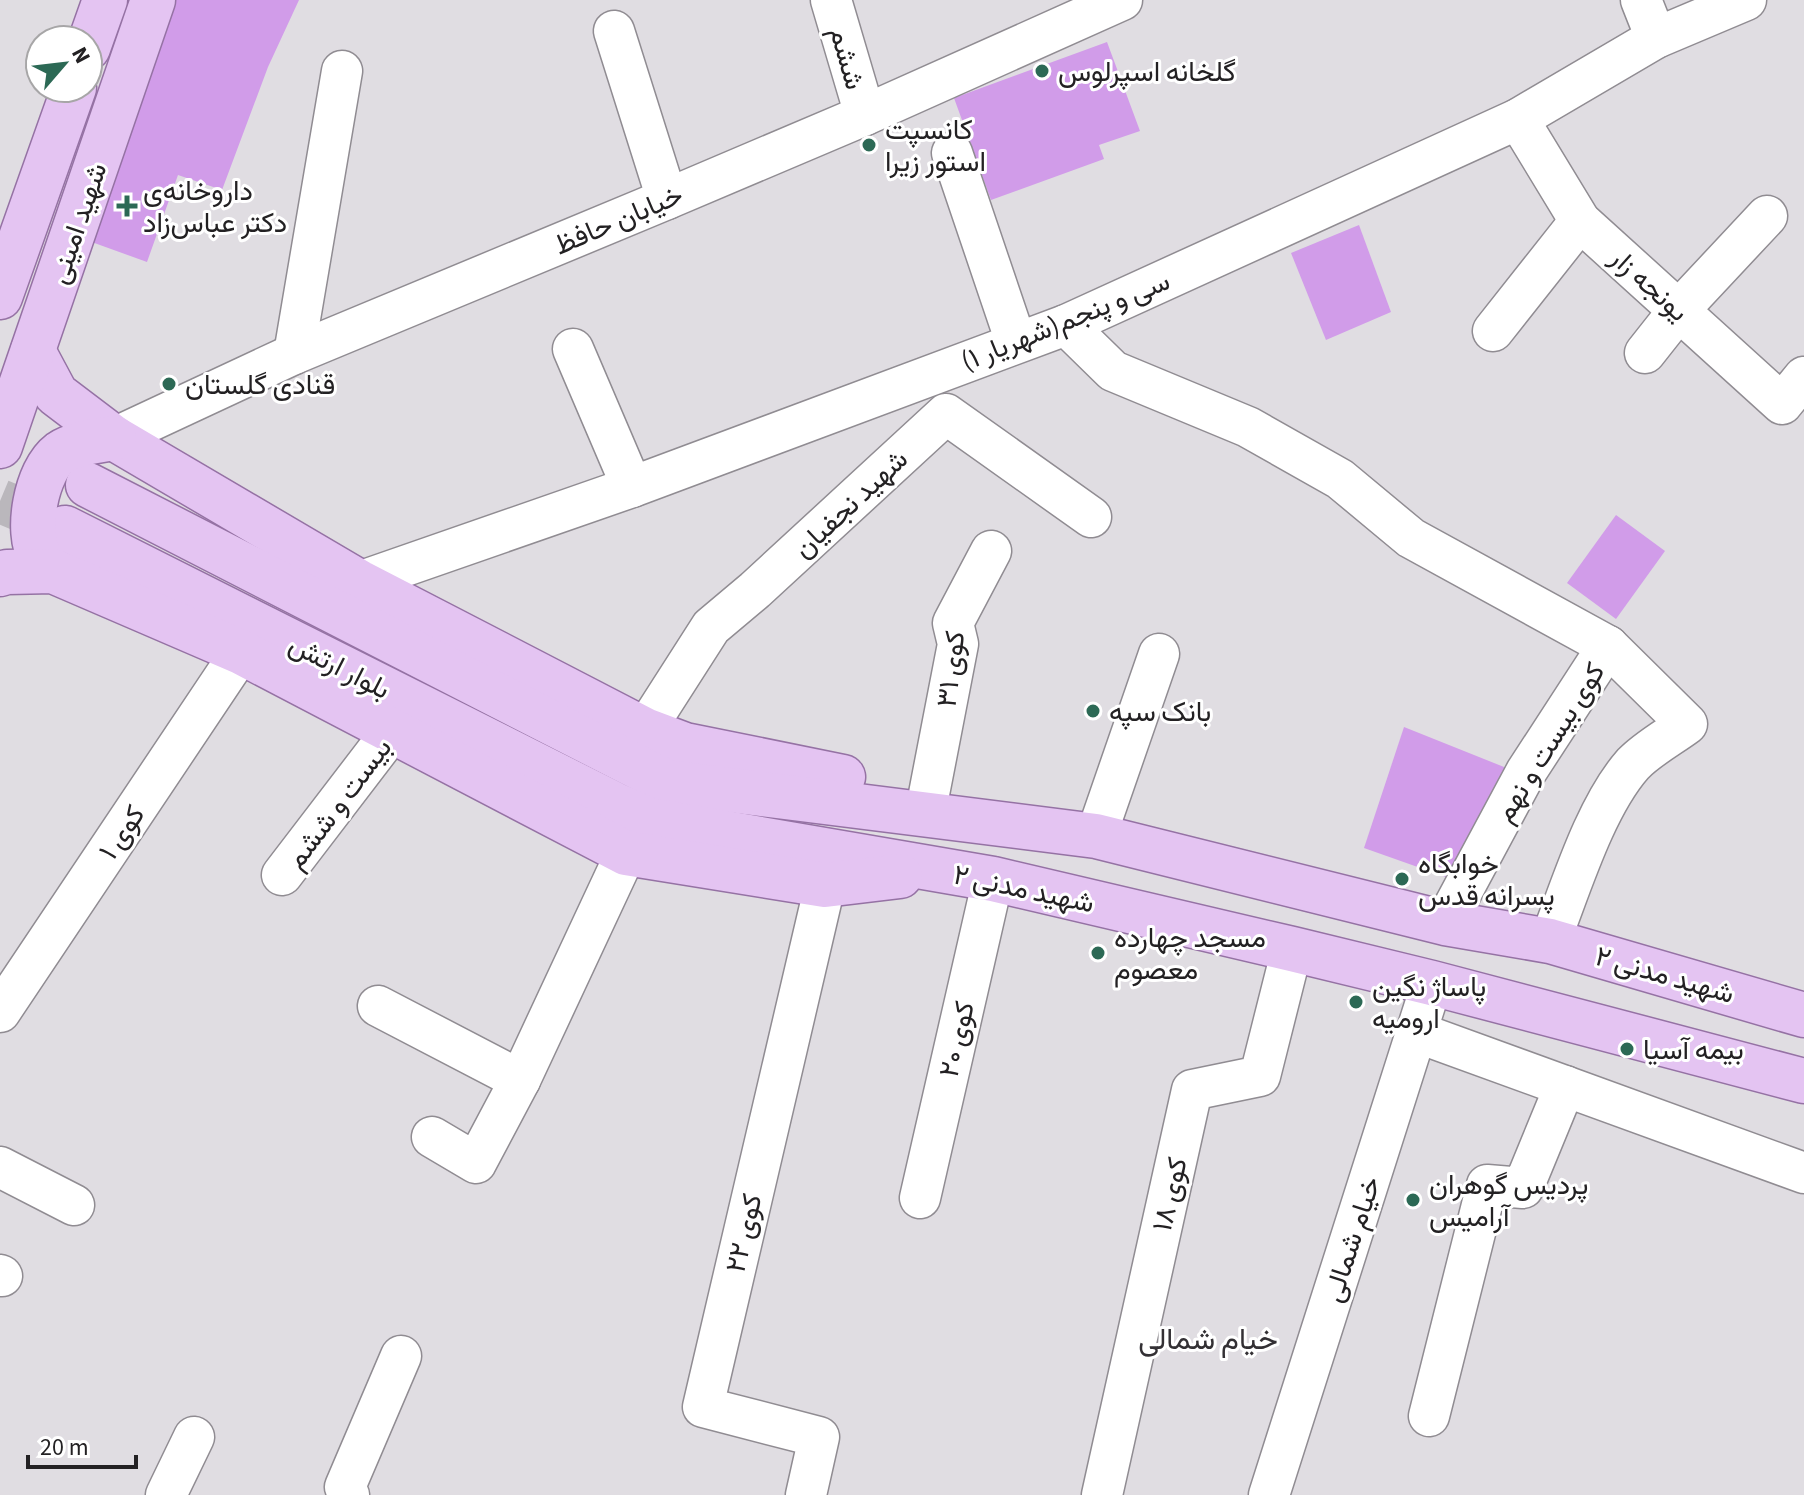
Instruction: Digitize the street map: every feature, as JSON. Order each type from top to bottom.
[{"type":"main road","points":[[96,24],[105,0]]},
{"type":"main road","name":"شهید امینی","points":[[0,446],[153,0]]},
{"type":"main road","name":"شهید امینی","points":[[0,297],[68,104]]},
{"type":"main road","points":[[33,351],[56,394],[114,438],[638,748]]},
{"type":"main road","points":[[114,438],[81,444],[63,451],[49,463],[38,487],[33,536],[40,557],[53,571],[241,652],[626,853],[825,885],[944,870]]},
{"type":"main road","name":"بلوار ارتش","points":[[88,485],[638,748]]},
{"type":"main road","name":"بلوار ارتش","points":[[65,528],[614,804]]},
{"type":"main road","points":[[0,574],[53,571]]},
{"type":"main road","name":"شهید مدنی ۲","points":[[638,748],[667,782],[942,806],[1096,836],[1445,923],[1550,941],[1804,1015]]},
{"type":"main road","name":"شهید مدنی ۲","points":[[614,804],[650,820],[993,879],[1432,983],[1804,1081]]},
{"type":"street","name":"ششم","points":[[831,0],[865,115]]},
{"type":"street","name":"خیابان حافظ","points":[[114,438],[294,354],[865,115],[1122,0]]},
{"type":"street","points":[[1641,0],[1656,38]]},
{"type":"street","name":"سی و پنجم(شهریار ۱)","points":[[359,582],[632,487],[1066,325],[1518,119],[1656,38],[1746,0]]},
{"type":"street","points":[[614,31],[667,199]]},
{"type":"street","points":[[294,354],[342,71]]},
{"type":"street","name":"یونجه زار","points":[[1518,119],[1580,221],[1782,404],[1804,377]]},
{"type":"street","points":[[952,153],[1016,342]]},
{"type":"street","points":[[1645,353],[1679,310],[1767,216]]},
{"type":"street","points":[[1493,331],[1580,221]]},
{"type":"street","points":[[1066,325],[1113,371],[1248,427],[1340,479],[1411,538],[1608,646],[1687,724],[1635,762],[1612,793],[1590,838],[1550,941]]},
{"type":"street","points":[[573,349],[632,487]]},
{"type":"street","name":"شهید نجفیان","points":[[638,748],[711,627],[946,414],[1091,517]]},
{"type":"street","name":"کوی ۳۱","points":[[942,806],[958,644],[953,623],[991,551]]},
{"type":"street","name":"کوی بیست و نهم","points":[[1445,923],[1526,772],[1608,646]]},
{"type":"street","name":"کوی ۱","points":[[0,1012],[241,652]]},
{"type":"street","points":[[1096,836],[1159,654]]},
{"type":"street","name":"بیست و ششم","points":[[282,875],[393,730]]},
{"type":"street","points":[[432,1137],[476,1163],[520,1080],[626,853]]},
{"type":"street","name":"کوی ۲۰","points":[[920,1198],[993,879]]},
{"type":"street","name":"کوی ۲۲","points":[[806,1495],[819,1437],[703,1407],[825,885]]},
{"type":"street","name":"کوی ۱۸","points":[[1102,1495],[1192,1090],[1260,1076],[1292,949]]},
{"type":"street","name":"خیام شمالی","points":[[1269,1495],[1432,983]]},
{"type":"street","points":[[378,1006],[520,1080]]},
{"type":"street","points":[[1416,1032],[1804,1173]]},
{"type":"street","points":[[1429,1416],[1487,1185],[1523,1188],[1565,1086]]},
{"type":"street","points":[[0,1167],[74,1205]]},
{"type":"street","points":[[349,1495],[345,1487],[401,1356]]},
{"type":"street","points":[[166,1495],[194,1437]]},
{"type":"building","points":[[163,0],[299,0],[268,67],[222,190],[178,175],[147,262],[75,236]]},
{"type":"building","points":[[1107,42],[1140,131],[1099,145],[1104,159],[991,200],[954,98]]},
{"type":"building","points":[[1359,225],[1391,312],[1326,340],[1291,253]]},
{"type":"building","points":[[1616,515],[1665,551],[1616,619],[1567,583]]},
{"type":"building","points":[[1404,727],[1514,771],[1460,882],[1364,848]]},
{"type":"tunnel","points":[[0,501],[65,528]]},
{"type":"place","name":"گلخانه اسپرلوس","points":[[1042,71]]},
{"type":"place","name":"کانسپت استور زیرا","points":[[869,145]]},
{"type":"place","name":"داروخانه‌ی دکتر عباس‌زاد","points":[[127,206]]},
{"type":"place","name":"قنادی گلستان","points":[[169,384]]},
{"type":"place","name":"بانک سپه","points":[[1093,711]]},
{"type":"place","name":"خوابگاە پسرانە قدس","points":[[1402,879]]},
{"type":"place","name":"مسجد چهارده معصوم","points":[[1098,953]]},
{"type":"place","name":"پاساژ نگین ارومیه","points":[[1356,1002]]},
{"type":"place","name":"بیمه آسیا","points":[[1627,1049]]},
{"type":"place","name":"پردیس گوهران آرامیس","points":[[1413,1200]]},
{"type":"district","name":"خیام شمالی","points":[[1208,1339]]}]
